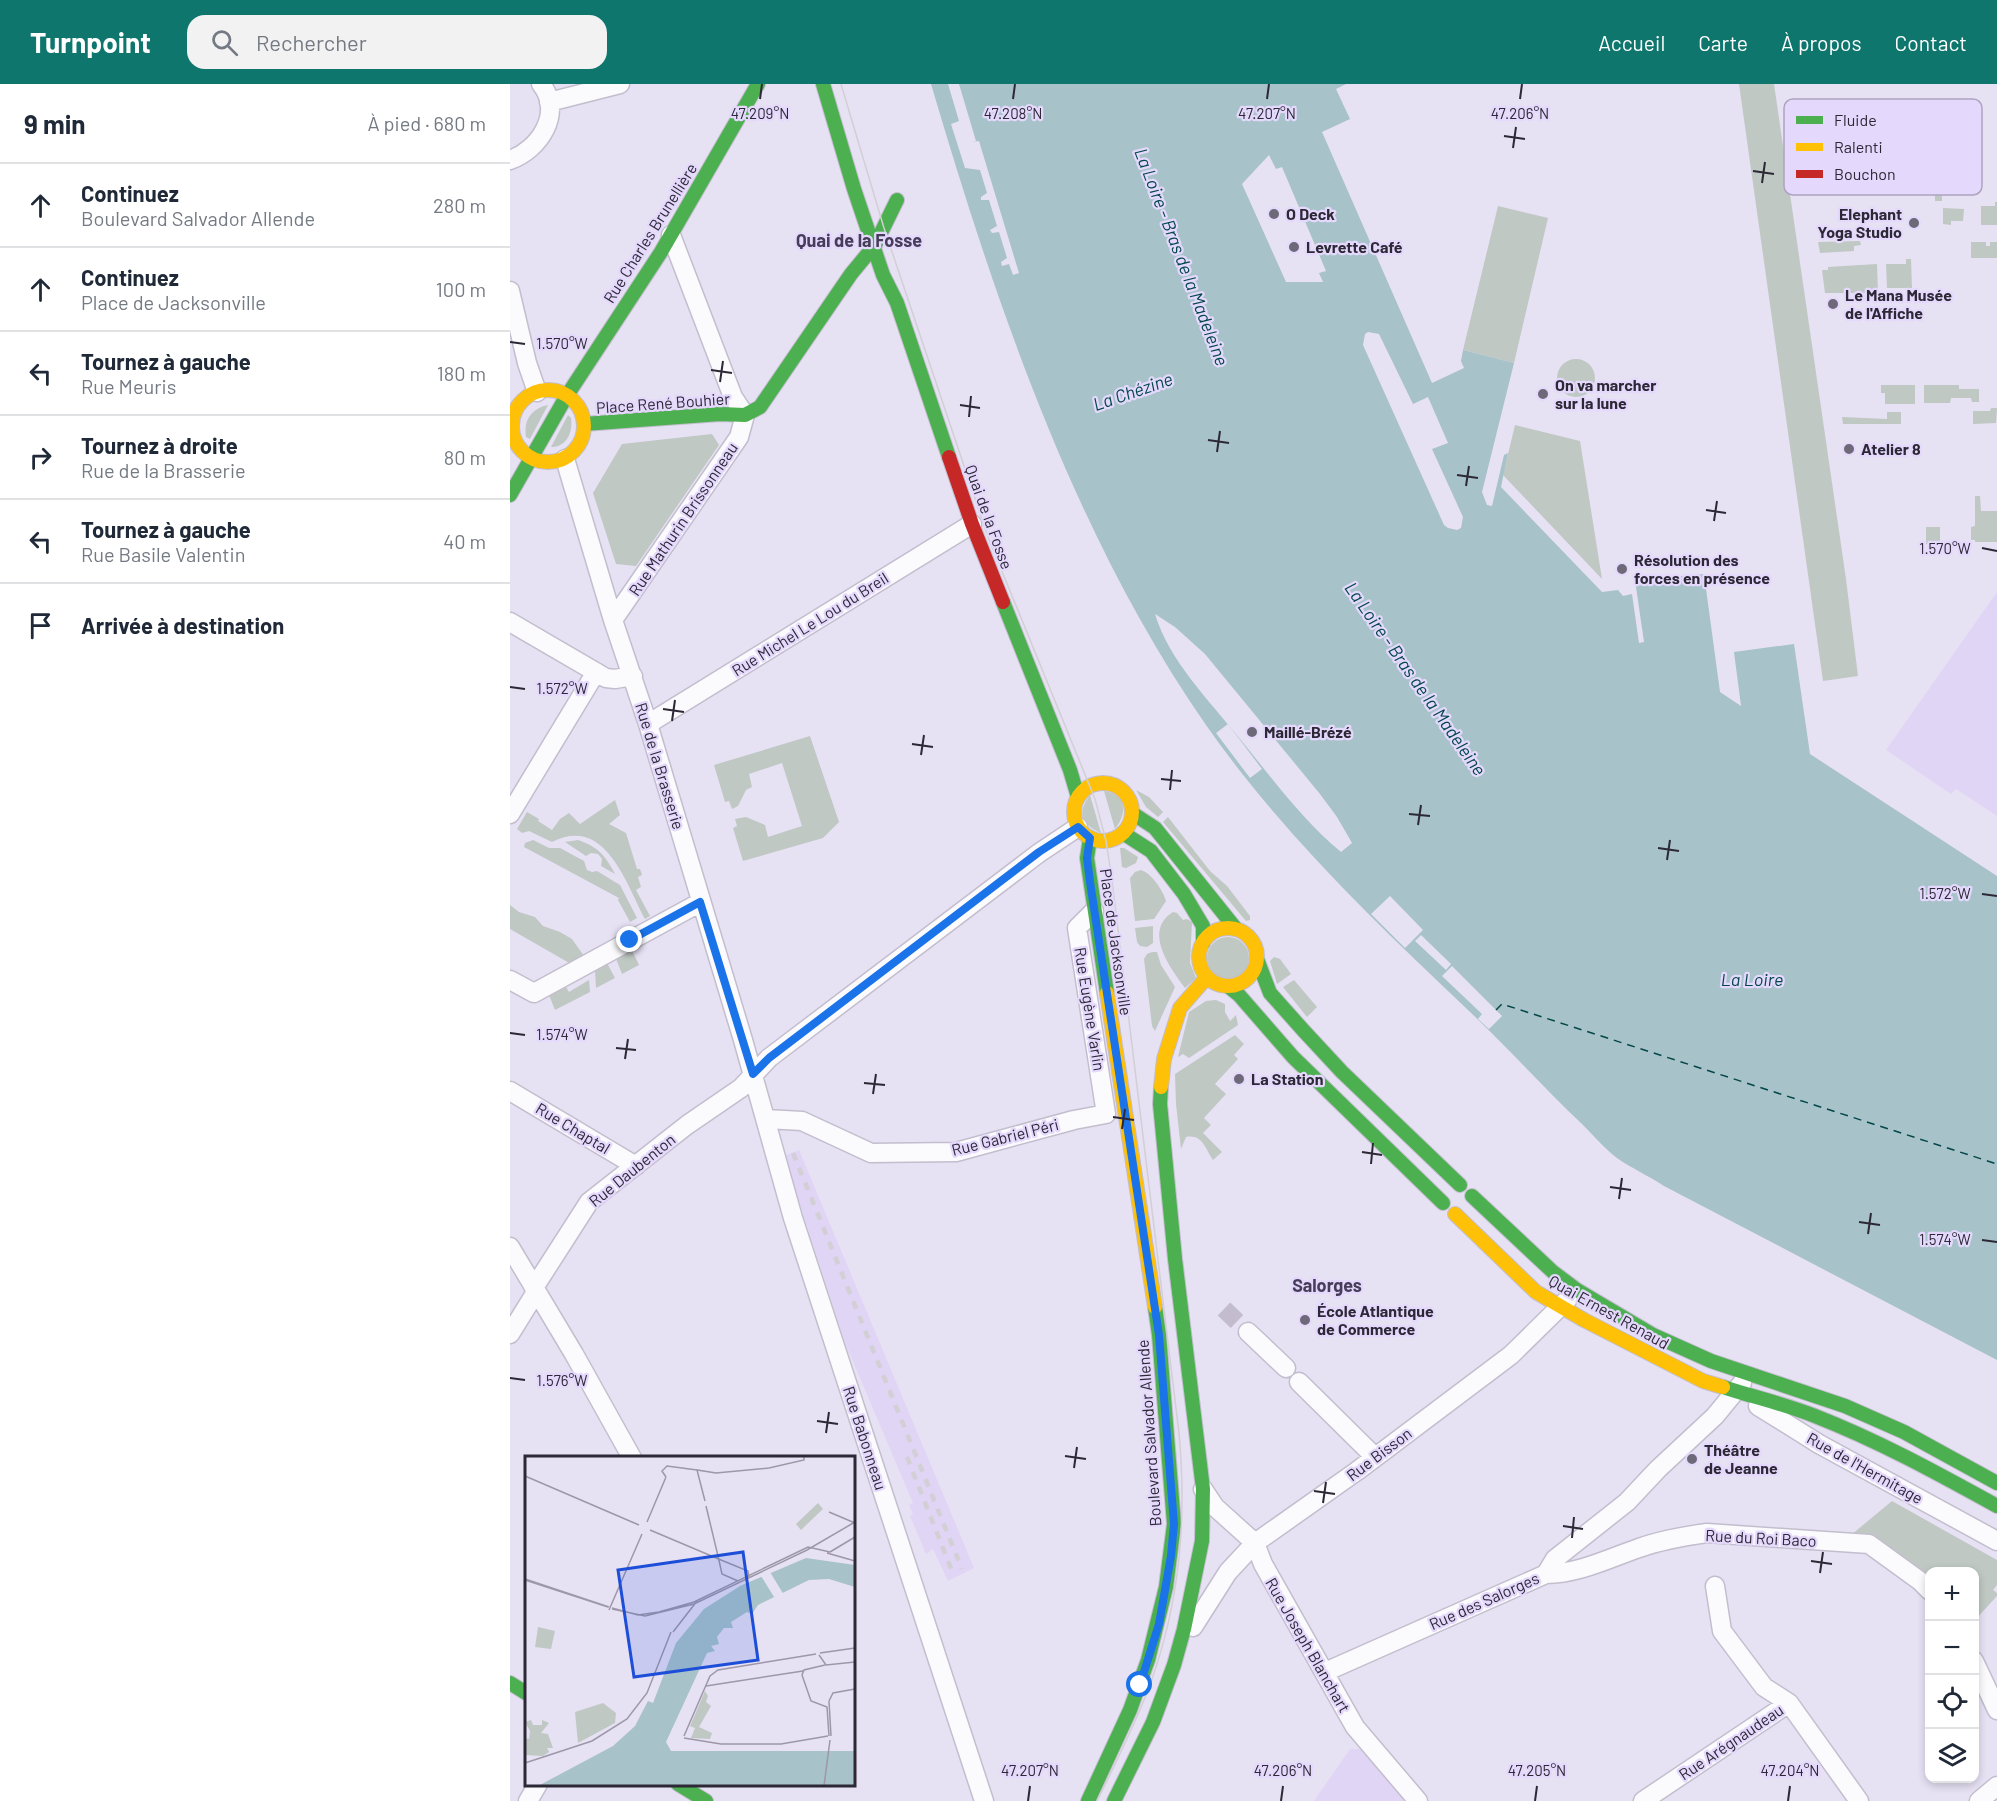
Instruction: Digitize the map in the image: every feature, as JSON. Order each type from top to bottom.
[{"type":"main road","name":"Quai de la Fosse","points":[[823,84],[854,189],[875,245],[883,275],[897,303],[972,524],[1070,770],[1078,797]]},
{"type":"main road","name":"Rue Charles Brunellière","points":[[510,495],[566,397],[670,235],[750,88]]},
{"type":"main road","points":[[745,415],[760,407],[856,266],[875,245],[897,200]]},
{"type":"main road","points":[[565,459],[548,462],[531,457],[520,446],[512,432],[513,419],[518,407],[526,398],[537,392],[549,391],[566,397]]},
{"type":"main road","name":"Place René Bouhier","points":[[565,459],[573,453],[584,435],[584,424],[579,408],[566,397]]},
{"type":"main road","name":"Place René Bouhier","points":[[584,424],[720,414],[745,415]]},
{"type":"main road","points":[[1078,797],[1082,791],[1102,782],[1112,784],[1126,793],[1131,803],[1132,813],[1129,826],[1123,833],[1108,841],[1084,832]]},
{"type":"main road","name":"Place de Jacksonville","points":[[1078,797],[1074,811],[1084,832],[1114,1051]]},
{"type":"main road","points":[[1132,813],[1155,828],[1236,929]]},
{"type":"main road","points":[[1123,833],[1151,851],[1197,914],[1203,926],[1200,959],[1207,976],[1218,984],[1228,986],[1238,984],[1248,978],[1254,970],[1257,959]]},
{"type":"main road","points":[[1203,943],[1217,930],[1228,928],[1245,933],[1256,949],[1262,976],[1270,993],[1342,1072],[1460,1185]]},
{"type":"main road","points":[[1169,1719],[1193,1627],[1200,1584],[1203,1489],[1175,1258],[1161,1116],[1161,1088],[1164,1059],[1180,1008],[1207,976]]},
{"type":"main road","points":[[1228,986],[1239,995],[1293,1058],[1443,1203]]},
{"type":"main road","name":"Boulevard Salvador Allende","points":[[1088,1801],[1136,1694],[1159,1624],[1174,1524],[1159,1335],[1114,1051]]},
{"type":"main road","name":"Quai Ernest Renaud","points":[[1472,1196],[1553,1272],[1577,1290],[1653,1335],[1712,1361],[1845,1406],[1904,1432],[1997,1483]]},
{"type":"main road","name":"Quai Ernest Renaud","points":[[1455,1214],[1536,1292],[1584,1320],[1703,1381],[1813,1415],[1872,1440],[1997,1506]]},
{"type":"main road","points":[[1152,1584],[1162,1541],[1170,1465]]},
{"type":"main road","points":[[1113,1801],[1152,1722],[1174,1665],[1184,1629],[1202,1541]]},
{"type":"main road","points":[[1137,1646],[1147,1606]]},
{"type":"main road","points":[[1116,1708],[1132,1664]]},
{"type":"main road","points":[[510,1683],[525,1692]]},
{"type":"main road","points":[[680,1786],[706,1801]]},
{"type":"street","points":[[510,160],[534,147],[543,136],[549,117],[549,102],[541,84]]},
{"type":"street","points":[[549,102],[620,84]]},
{"type":"street","points":[[670,235],[733,397],[745,415]]},
{"type":"street","points":[[510,291],[527,363],[537,392]]},
{"type":"street","name":"Rue Mathurin Brissonneau","points":[[613,620],[739,437],[745,415]]},
{"type":"street","name":"Rue de la Brasserie","points":[[565,459],[613,620],[648,724],[753,1074]]},
{"type":"street","name":"Rue Michel Le Lou du Breil","points":[[648,724],[972,524]]},
{"type":"street","points":[[510,622],[606,678],[633,676]]},
{"type":"street","points":[[510,814],[596,672]]},
{"type":"street","name":"Rue Daubenton","points":[[510,1334],[537,1283],[589,1202],[687,1125],[741,1088],[769,1058],[1039,852],[1084,832]]},
{"type":"street","points":[[510,980],[534,993],[700,902]]},
{"type":"street","name":"Rue Eugène Varlin","points":[[1094,911],[1077,928],[1106,1114]]},
{"type":"street","name":"Rue Babonneau","points":[[753,1074],[793,1218],[984,1801]]},
{"type":"street","name":"Rue Chaptal","points":[[510,1091],[636,1166]]},
{"type":"street","name":"Rue Gabriel Péri","points":[[766,1119],[802,1121],[871,1153],[956,1152],[1074,1120],[1106,1114]]},
{"type":"street","points":[[510,1247],[574,1354],[631,1456]]},
{"type":"street","name":"Rue Bisson","points":[[1193,1627],[1228,1572],[1255,1543],[1511,1355],[1577,1290]]},
{"type":"street","points":[[1248,1332],[1286,1368]]},
{"type":"street","name":"Rue des Salorges","points":[[1325,1672],[1546,1574],[1555,1559],[1627,1502],[1658,1469],[1716,1416],[1749,1374]]},
{"type":"street","points":[[1299,1382],[1375,1457]]},
{"type":"street","name":"Rue de l'Hermitage","points":[[1736,1391],[1818,1444],[1997,1541]]},
{"type":"street","name":"Rue Joseph Blanchart","points":[[1203,1489],[1215,1508],[1255,1543],[1263,1564],[1355,1727],[1418,1801]]},
{"type":"street","name":"Rue du Roi Baco","points":[[1546,1574],[1561,1574],[1643,1546],[1707,1533],[1869,1544],[1925,1587]]},
{"type":"street","points":[[1715,1586],[1722,1631],[1764,1687],[1790,1703],[1859,1801]]},
{"type":"street","points":[[1979,1672],[1997,1710]]},
{"type":"street","name":"Rue Arégnaudeau","points":[[1643,1801],[1790,1703]]},
{"type":"street","points":[[528,1801],[537,1786]]},
{"type":"street","points":[[1979,1801],[1997,1786]]},
{"type":"shaded area","points":[[1739,84],[1774,84],[1784,153],[1784,195],[1790,195],[1846,579],[1858,676],[1823,681]]},
{"type":"shaded area","points":[[1935,195],[1942,195],[1942,201],[1935,201]]},
{"type":"shaded area","points":[[1997,202],[1997,225],[1981,225],[1981,206],[1995,206]]},
{"type":"shaded area","points":[[1498,206],[1548,218],[1514,363],[1463,350]]},
{"type":"shaded area","points":[[1943,208],[1964,209],[1963,221],[1951,221],[1951,225],[1943,224]]},
{"type":"shaded area","points":[[1860,241],[1861,245],[1854,246],[1854,251],[1820,253],[1818,242]]},
{"type":"shaded area","points":[[1971,242],[1986,242],[1986,246],[1990,246],[1990,242],[1997,242],[1997,258],[1971,258]]},
{"type":"shaded area","points":[[1906,259],[1911,259],[1912,288],[1887,288],[1886,264],[1906,264]]},
{"type":"shaded area","points":[[1877,264],[1878,293],[1825,293],[1822,270],[1828,270],[1828,267]]},
{"type":"shaded area","name":"On va marcher sur la lune","points":[[1576,359],[1590,364],[1595,378],[1590,392],[1576,397],[1562,392],[1557,378],[1562,364]]},
{"type":"shaded area","points":[[1881,385],[1915,385],[1915,404],[1885,404],[1885,393],[1881,393]]},
{"type":"shaded area","points":[[1924,385],[1959,385],[1959,389],[1979,389],[1979,402],[1972,402],[1971,398],[1951,398],[1950,403],[1924,403]]},
{"type":"shaded area","points":[[548,405],[530,439],[526,437],[527,420],[537,409]]},
{"type":"shaded area","points":[[1991,408],[1997,408],[1996,423],[1973,424],[1973,411],[1990,411]]},
{"type":"shaded area","points":[[1887,412],[1901,412],[1901,424],[1843,424],[1842,417],[1887,419]]},
{"type":"shaded area","points":[[568,415],[571,423],[568,438],[565,442],[551,447]]},
{"type":"shaded area","points":[[1515,425],[1580,441],[1602,579],[1503,475]]},
{"type":"shaded area","points":[[712,434],[719,445],[636,566],[616,564],[593,493],[622,444]]},
{"type":"shaded area","points":[[1975,496],[1980,496],[1981,511],[1997,511],[1997,542],[1971,540],[1971,527],[1975,526]]},
{"type":"shaded area","points":[[1926,527],[1940,527],[1940,544],[1926,544]]},
{"type":"shaded area","points":[[1997,592],[1997,816],[1956,789],[1951,794],[1886,750]]},
{"type":"shaded area","points":[[810,736],[839,822],[823,838],[743,861],[733,828],[737,826],[735,819],[746,817],[765,825],[768,837],[802,826],[782,763],[749,774],[752,787],[746,790],[738,806],[732,809],[729,801],[725,802],[714,765]]},
{"type":"shaded area","points":[[1136,790],[1149,797],[1163,812],[1158,817],[1146,807]]},
{"type":"shaded area","points":[[1104,791],[1118,796],[1123,805],[1122,817],[1115,829]]},
{"type":"shaded area","points":[[1090,795],[1101,833],[1089,826],[1083,817],[1083,807]]},
{"type":"shaded area","points":[[615,800],[620,815],[609,824],[626,833],[637,869],[640,869],[642,875],[638,877],[641,887],[636,890],[650,916],[645,919],[621,872],[600,845],[586,838],[570,836],[552,842],[529,831],[522,833],[517,829],[527,812],[552,830],[560,819],[569,813],[580,824]]},
{"type":"shaded area","points":[[1168,817],[1210,871],[1227,886],[1250,916],[1250,920],[1246,921],[1163,822]]},
{"type":"shaded area","points":[[533,840],[549,848],[560,848],[584,861],[587,870],[597,871],[620,885],[637,918],[630,922],[619,898],[524,847],[525,843]]},
{"type":"shaded area","points":[[578,840],[600,852],[615,874],[601,866],[602,859],[598,854],[591,853],[586,856],[565,842]]},
{"type":"shaded area","points":[[1120,848],[1138,857],[1136,863],[1126,868],[1122,867]]},
{"type":"shaded area","points":[[1141,870],[1156,882],[1166,901],[1154,919],[1135,921],[1130,878],[1135,872]]},
{"type":"shaded area","points":[[510,905],[519,912],[535,917],[543,926],[572,939],[584,956],[571,964],[510,929]]},
{"type":"shaded area","points":[[1173,912],[1183,920],[1187,919],[1192,922],[1190,963],[1196,978],[1185,988],[1167,961],[1159,939],[1164,920]]},
{"type":"shaded area","points":[[1153,926],[1153,943],[1147,947],[1140,946],[1137,942],[1135,928]]},
{"type":"shaded area","points":[[1228,937],[1243,943],[1249,958],[1243,973],[1228,979],[1213,973],[1207,958],[1213,943]]},
{"type":"shaded area","points":[[631,948],[639,965],[622,974],[615,956]]},
{"type":"shaded area","points":[[1152,952],[1157,952],[1161,965],[1175,987],[1155,1031],[1152,1026],[1144,959]]},
{"type":"shaded area","points":[[1274,957],[1280,959],[1291,974],[1277,984],[1270,961]]},
{"type":"shaded area","points":[[607,963],[615,978],[596,988],[595,970]]},
{"type":"shaded area","points":[[562,980],[569,992],[589,980],[590,992],[555,1010],[547,990]]},
{"type":"shaded area","points":[[1294,980],[1317,1007],[1307,1017],[1283,987]]},
{"type":"shaded area","points":[[1216,1000],[1225,1004],[1225,1012],[1230,1021],[1236,1015],[1238,1025],[1189,1058],[1183,1054],[1178,1057],[1189,1012],[1206,1001]]},
{"type":"shaded area","points":[[1235,1035],[1244,1044],[1234,1055],[1238,1059],[1215,1084],[1226,1094],[1204,1118],[1211,1125],[1203,1133],[1222,1152],[1213,1160],[1203,1143],[1196,1138],[1186,1137],[1181,1149],[1175,1074]]},
{"type":"shaded area","points":[[799,1150],[974,1568],[948,1581],[933,1549],[926,1554],[910,1516],[913,1514],[909,1505],[913,1503],[846,1345],[784,1156]]},
{"type":"shaded area","points":[[1892,1501],[1997,1560],[1997,1585],[1993,1590],[1997,1596],[1979,1616],[1979,1567],[1925,1567],[1925,1581],[1851,1535]]},
{"type":"shaded area","points":[[1350,1749],[1362,1749],[1406,1801],[1314,1801]]},
{"type":"water","name":"La Loire","points":[[931,84],[1346,84],[1336,89],[1350,119],[1322,132],[1432,383],[1464,368],[1461,361],[1463,350],[1514,363],[1482,492],[1487,505],[1492,506],[1504,455],[1508,453],[1501,487],[1602,592],[1618,590],[1623,596],[1632,594],[1639,643],[1644,642],[1635,580],[1704,574],[1720,692],[1741,706],[1734,652],[1794,644],[1810,754],[1997,876],[1997,1360],[1664,1186],[1617,1158],[1363,909],[1265,802],[1206,725],[1159,652],[1116,576],[1043,416],[983,250]],"holes":[[[1155,614],[1175,627],[1205,654],[1337,817],[1352,843],[1341,852],[1288,798],[1192,680],[1170,648]]]},
{"type":"pier","points":[[948,84],[959,84],[976,141],[972,142],[979,141],[1019,273],[1013,275],[1009,264],[1002,266],[1001,262],[1007,258],[999,232],[992,233],[990,230],[997,226],[989,200],[981,200],[981,197],[987,193],[980,170],[965,168],[951,124],[959,121]]},
{"type":"pier","points":[[1269,155],[1276,169],[1282,167],[1326,271],[1319,273],[1323,282],[1286,282],[1242,184]]},
{"type":"pier","points":[[1368,332],[1379,334],[1413,404],[1428,397],[1448,443],[1432,449],[1463,517],[1461,528],[1457,530],[1444,525],[1363,345],[1365,334]]},
{"type":"pier","points":[[1228,724],[1262,769],[1250,778],[1216,733]]},
{"type":"pier","points":[[1390,896],[1423,930],[1405,948],[1371,914]]},
{"type":"pier","points":[[1421,935],[1451,964],[1446,970],[1415,941]]},
{"type":"pier","points":[[1452,966],[1502,1016],[1489,1029],[1478,1019],[1482,1014],[1442,976]]},
{"type":"ferry route","points":[[1496,1010],[1502,1004],[1997,1164]]},
{"type":"tunnel","points":[[1224,1309],[1248,1332]]},
{"type":"tram line","points":[[841,84],[884,228],[988,537],[1095,799],[1106,841],[1112,880],[1179,1433],[1182,1498],[1179,1560],[1160,1654],[1138,1714],[1097,1801]]},
{"type":"railway","points":[[793,1153],[962,1569]]},
{"type":"railway","points":[[907,1457],[952,1571]]},
{"type":"traffic: fast","points":[[510,495],[566,397],[661,252],[758,84]]},
{"type":"traffic: fast","points":[[823,84],[854,189],[883,275],[897,303],[949,457]]},
{"type":"traffic: fast","points":[[584,424],[720,414],[745,415],[760,407],[851,274],[875,245],[897,200]]},
{"type":"traffic: fast","points":[[1003,602],[1070,770],[1078,797]]},
{"type":"traffic: fast","points":[[1132,813],[1155,828],[1236,929]]},
{"type":"traffic: fast","points":[[1123,833],[1151,851],[1184,894],[1203,926],[1203,943]]},
{"type":"traffic: fast","points":[[1090,838],[1087,858],[1107,993]]},
{"type":"traffic: fast","points":[[1257,959],[1270,993],[1303,1030],[1342,1072],[1460,1185]]},
{"type":"traffic: fast","points":[[1228,986],[1239,995],[1293,1057],[1443,1203]]},
{"type":"traffic: fast","points":[[1114,1801],[1153,1722],[1174,1665],[1184,1629],[1202,1541],[1203,1489],[1175,1259],[1160,1104],[1161,1087]]},
{"type":"traffic: fast","points":[[1472,1196],[1553,1272],[1577,1290],[1653,1335],[1711,1361],[1845,1406],[1904,1432],[1997,1483]]},
{"type":"traffic: fast","points":[[1088,1801],[1130,1710],[1148,1660],[1166,1587],[1174,1524],[1155,1307]]},
{"type":"traffic: fast","points":[[1723,1387],[1792,1408],[1839,1426],[1908,1458],[1997,1506]]},
{"type":"traffic: fast","points":[[510,1683],[525,1692]]},
{"type":"traffic: fast","points":[[681,1786],[706,1801]]},
{"type":"traffic: slow","points":[[548,390],[568,396],[578,406],[584,426],[578,446],[568,456],[548,462],[528,456],[518,446],[512,426],[518,406],[528,396],[548,390]]},
{"type":"traffic: slow","points":[[1097,783],[1109,783],[1124,791],[1132,806],[1132,812],[1132,818],[1124,833],[1109,841],[1097,841],[1082,833],[1074,818],[1074,806],[1082,791],[1097,783]]},
{"type":"traffic: slow","points":[[1228,928],[1239,930],[1252,941],[1257,957],[1255,968],[1244,981],[1228,986],[1217,984],[1204,973],[1199,957],[1201,946],[1212,933],[1228,928]]},
{"type":"traffic: slow","points":[[1161,1087],[1164,1059],[1180,1008],[1207,977]]},
{"type":"traffic: slow","points":[[1107,993],[1155,1307]]},
{"type":"traffic: slow","points":[[1455,1214],[1536,1292],[1584,1320],[1703,1381],[1723,1387]]},
{"type":"traffic: jam","points":[[949,457],[972,524],[1003,602]]},
{"type":"place","name":"O Deck","points":[[1274,214]]},
{"type":"place","name":"Elephant Yoga Studio","points":[[1914,223]]},
{"type":"place","name":"Levrette Café","points":[[1294,247]]},
{"type":"place","name":"Le Mana Musée de l'Affiche","points":[[1833,304]]},
{"type":"place","name":"On va marcher sur la lune","points":[[1543,394]]},
{"type":"place","name":"Atelier 8","points":[[1849,449]]},
{"type":"place","name":"Résolution des forces en présence","points":[[1622,569]]},
{"type":"place","name":"Maillé-Brézé","points":[[1252,732]]},
{"type":"place","name":"La Station","points":[[1239,1079]]},
{"type":"place","name":"École Atlantique de Commerce","points":[[1305,1320]]},
{"type":"place","name":"Théâtre de Jeanne","points":[[1692,1459]]},
{"type":"district","name":"Quai de la Fosse","points":[[859,241]]},
{"type":"district","name":"Salorges","points":[[1327,1286]]},
{"type":"route","points":[[630,940],[700,902],[753,1074],[769,1058],[1039,852],[1078,827],[1090,838],[1087,858],[1090,882],[1159,1335],[1174,1524],[1159,1624],[1140,1685]]},
{"type":"water label","name":"La Loire - Bras de la Madeleine","points":[[1181,257]]},
{"type":"water label","name":"La Chézine","points":[[1133,392]]},
{"type":"water label","name":"La Loire - Bras de la Madeleine","points":[[1415,679]]}]
